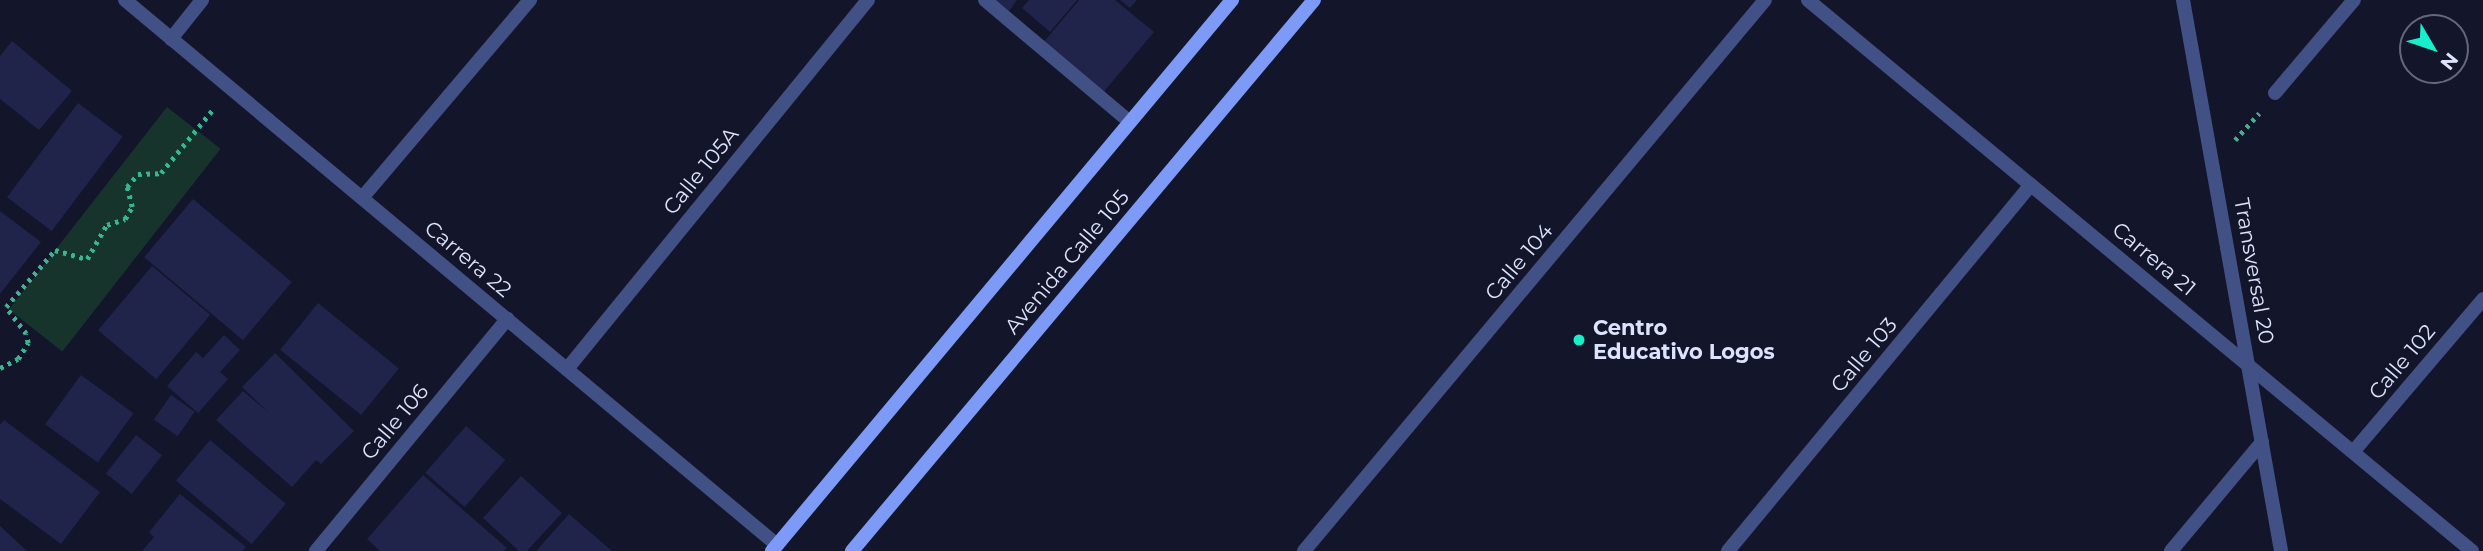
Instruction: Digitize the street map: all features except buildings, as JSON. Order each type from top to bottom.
[{"type":"main road","name":"Avenida Calle 105","points":[[778,549],[1232,0]]},
{"type":"main road","name":"Avenida Calle 105","points":[[852,551],[1314,0]]},
{"type":"street","name":"Carrera 22","points":[[125,0],[778,549]]},
{"type":"street","points":[[171,39],[202,0]]},
{"type":"street","points":[[362,198],[530,0]]},
{"type":"street","name":"Calle 105A","points":[[567,369],[868,0]]},
{"type":"street","points":[[985,0],[1130,122]]},
{"type":"street","name":"Calle 104","points":[[1304,551],[1765,0]]},
{"type":"street","name":"Carrera 21","points":[[1808,0],[2472,551]]},
{"type":"street","name":"Transversal 20","points":[[2183,0],[2281,551]]},
{"type":"street","points":[[2275,93],[2354,0]]},
{"type":"street","name":"Calle 103","points":[[1728,551],[2031,185]]},
{"type":"street","name":"Calle 102","points":[[2353,452],[2483,299]]},
{"type":"street","name":"Calle 106","points":[[316,551],[507,320]]},
{"type":"street","points":[[2171,551],[2262,442]]},
{"type":"path","points":[[0,368],[18,359],[28,343],[26,334],[6,307],[55,250],[87,259],[107,225],[125,219],[132,207],[127,187],[138,174],[162,173],[231,88]]},
{"type":"path","points":[[2213,166],[2275,93]]},
{"type":"green space","points":[[167,107],[221,149],[62,351],[9,310]]},
{"type":"place","name":"Centro Educativo Logos","points":[[1579,340]]}]
